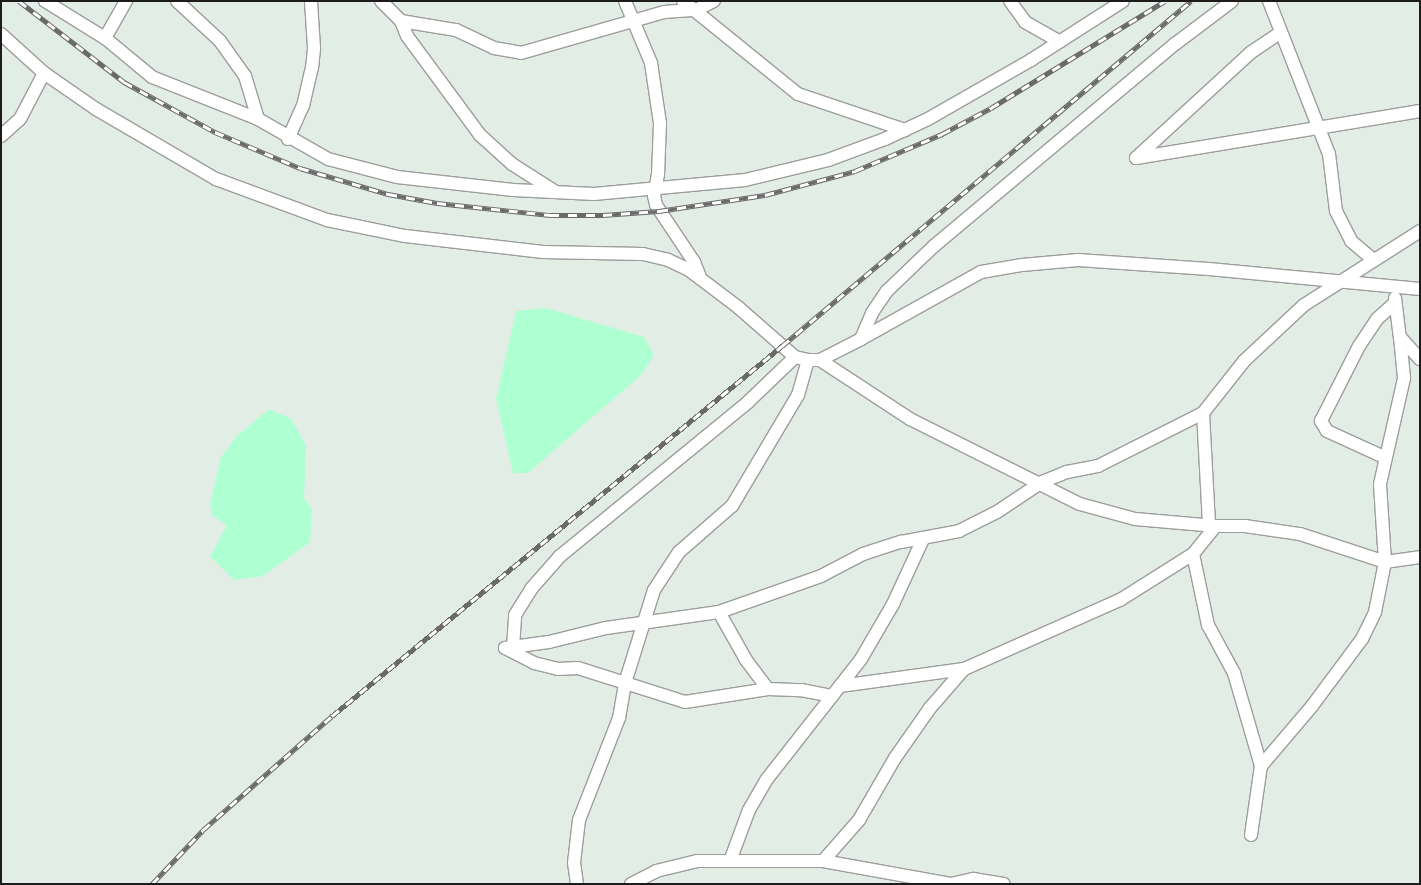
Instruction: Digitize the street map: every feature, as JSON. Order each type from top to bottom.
[{"type":"street","points":[[45,1],[105,38],[152,77],[258,119],[288,139],[328,159],[397,177],[594,194],[745,180],[828,160],[906,130],[1060,42],[1123,1]]},
{"type":"street","points":[[105,38],[126,1]]},
{"type":"street","points":[[177,1],[220,41],[245,76],[258,119]]},
{"type":"street","points":[[288,139],[303,106],[312,68],[314,48],[311,1]]},
{"type":"street","points":[[381,1],[401,21],[407,36],[480,135],[512,164],[556,192]]},
{"type":"street","points":[[625,1],[651,63],[660,123],[654,196],[659,211],[694,262],[702,280]]},
{"type":"street","points":[[683,1],[798,94],[906,130]]},
{"type":"street","points":[[401,21],[456,30],[494,48],[522,53],[664,12],[696,10],[714,1]]},
{"type":"street","points":[[1010,1],[1025,22],[1060,42]]},
{"type":"street","points":[[861,339],[872,313],[887,291],[934,246],[1159,56],[1232,1]]},
{"type":"street","points":[[1269,1],[1280,33],[1321,128],[1329,154],[1336,211],[1351,241],[1374,260]]},
{"type":"street","points":[[1280,33],[1250,53],[1136,158],[1420,111]]},
{"type":"street","points":[[1,34],[44,73],[178,159],[216,179],[327,220],[405,236],[500,248],[643,254],[668,260],[702,280],[795,358],[814,360],[910,419],[1042,482],[1059,495],[1080,504],[1135,519],[1213,526],[1245,526],[1300,534],[1385,562],[1420,557]]},
{"type":"street","points":[[1,136],[20,119],[44,73]]},
{"type":"street","points":[[1203,413],[1213,526],[1193,554],[1120,600],[964,669],[836,691],[768,689],[685,702],[578,668],[558,669],[534,663],[505,648],[645,622],[719,612],[821,576],[862,554],[901,542],[959,531],[996,512],[1042,482],[1067,472],[1098,466],[1203,413],[1244,361],[1304,305],[1417,235]]},
{"type":"street","points":[[578,884],[574,863],[579,820],[619,718],[625,684],[654,590],[679,552],[732,506],[798,395],[814,360],[861,339],[981,272],[1022,265],[1078,260],[1420,289]]},
{"type":"street","points":[[1262,766],[1312,706],[1362,639],[1375,612],[1385,562],[1380,509],[1384,457],[1404,378],[1393,286]]},
{"type":"street","points":[[1384,457],[1327,431],[1321,421],[1359,346],[1378,318],[1395,303]]},
{"type":"street","points":[[1400,337],[1420,359]]},
{"type":"street","points":[[513,647],[516,616],[532,589],[560,556],[748,402],[795,358]]},
{"type":"street","points":[[730,861],[748,810],[767,778],[836,691],[876,636],[923,539]]},
{"type":"street","points":[[1193,554],[1208,625],[1234,672],[1262,766],[1251,835]]},
{"type":"street","points":[[719,612],[746,660],[768,689]]},
{"type":"street","points":[[823,861],[859,820],[895,758],[930,708],[964,669]]},
{"type":"street","points":[[631,884],[656,870],[697,861],[806,864],[823,861],[951,884],[974,879],[1004,884]]},
{"type":"sand","points":[[546,308],[644,337],[654,355],[641,375],[528,473],[513,473],[496,399],[516,311]]},
{"type":"sand","points":[[269,409],[291,419],[306,445],[304,499],[312,508],[310,542],[263,576],[234,580],[210,556],[227,525],[212,515],[210,503],[221,457],[237,436]]},
{"type":"railway","points":[[19,1],[124,82],[215,132],[300,168],[388,194],[437,203],[550,215],[603,215],[659,211],[765,195],[855,171],[942,134],[991,108],[1165,1]]},
{"type":"railway","points":[[152,884],[203,830],[332,716],[782,346],[1191,1]]}]
